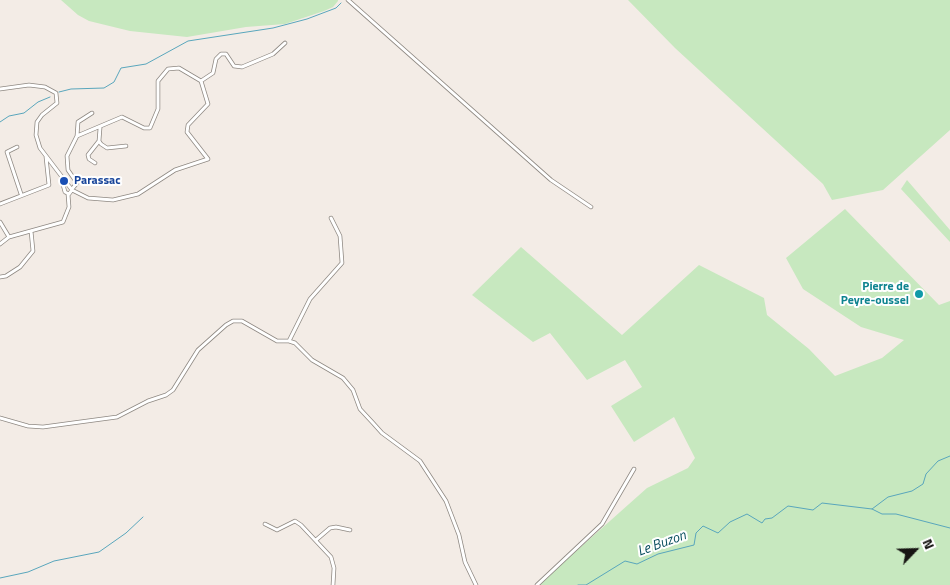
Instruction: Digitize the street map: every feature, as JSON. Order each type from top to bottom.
[{"type":"street","points":[[348,0],[551,180],[591,207]]},
{"type":"street","points":[[200,81],[213,73],[216,59],[221,54],[228,56],[234,66],[242,67],[273,54],[285,43]]},
{"type":"street","points":[[0,89],[29,85],[45,87],[56,93],[57,103],[42,114],[36,127],[38,142],[46,157],[71,189],[92,199],[114,200],[129,198],[174,170],[208,159],[187,132],[188,124],[208,104],[200,81],[179,68],[168,69],[158,81],[158,109],[151,126],[144,128],[124,117],[77,136]]},
{"type":"street","points":[[68,194],[76,183],[68,170],[67,156],[77,136],[78,122],[92,113]]},
{"type":"street","points":[[96,163],[89,159],[88,155],[99,141],[100,128]]},
{"type":"street","points":[[99,141],[107,148],[126,146]]},
{"type":"street","points":[[17,147],[7,152],[21,194]]},
{"type":"street","points":[[0,204],[21,194],[49,185],[46,157]]},
{"type":"street","points":[[0,244],[8,237],[63,222],[69,207],[68,194],[61,177]]},
{"type":"street","points":[[65,189],[71,189]]},
{"type":"street","points":[[289,340],[310,299],[342,263],[340,236],[330,218]]},
{"type":"street","points":[[0,222],[8,237]]},
{"type":"street","points":[[0,277],[6,276],[20,266],[33,251],[31,231]]},
{"type":"street","points":[[0,418],[28,426],[43,427],[117,417],[173,390],[198,350],[233,321],[242,321],[277,341],[289,340],[312,360],[343,378],[351,386],[360,408],[382,433],[420,461],[446,501],[459,535],[465,562],[476,585]]},
{"type":"street","points":[[537,585],[602,524],[634,469]]},
{"type":"street","points":[[265,524],[277,530],[295,521],[331,557],[334,568],[333,585]]},
{"type":"street","points":[[316,540],[330,528],[336,527],[350,530]]},
{"type":"green space","points":[[61,0],[338,1],[333,7],[324,11],[285,24],[246,27],[187,37],[130,31],[89,21],[78,15]]},
{"type":"green space","points":[[628,0],[950,0],[950,130],[883,190],[832,200],[823,184],[675,48]]},
{"type":"green space","points":[[907,180],[950,230],[950,242],[901,189]]},
{"type":"green space","points":[[845,209],[939,305],[950,301],[950,585],[538,585],[647,488],[688,468],[695,458],[674,417],[634,442],[611,406],[642,387],[625,360],[587,380],[550,333],[533,342],[472,295],[521,247],[622,335],[699,265],[764,298],[767,315],[809,349],[835,376],[882,358],[904,340],[861,327],[803,289],[786,258]]},
{"type":"waterway","points":[[59,92],[71,89],[104,88],[114,82],[121,68],[146,64],[188,41],[273,28],[307,19],[336,8],[341,3]]},
{"type":"waterway","points":[[0,122],[9,116],[24,113],[38,102],[50,97]]},
{"type":"waterway","name":"Le Buzon","points":[[578,585],[586,585],[625,561],[637,564],[658,554],[694,545],[696,533],[703,526],[718,533],[730,522],[747,514],[762,523],[765,519],[772,518],[788,506],[813,510],[822,503],[872,509],[888,497],[912,491],[923,484],[926,474],[938,461],[950,456]]},
{"type":"waterway","points":[[872,509],[882,514],[896,514],[950,528]]},
{"type":"waterway","points":[[0,578],[28,572],[54,561],[99,552],[126,533],[143,517]]},
{"type":"place","name":"Parassac","points":[[64,181]]},
{"type":"place","name":"Pierre de Peyre-oussel","points":[[919,294]]}]
